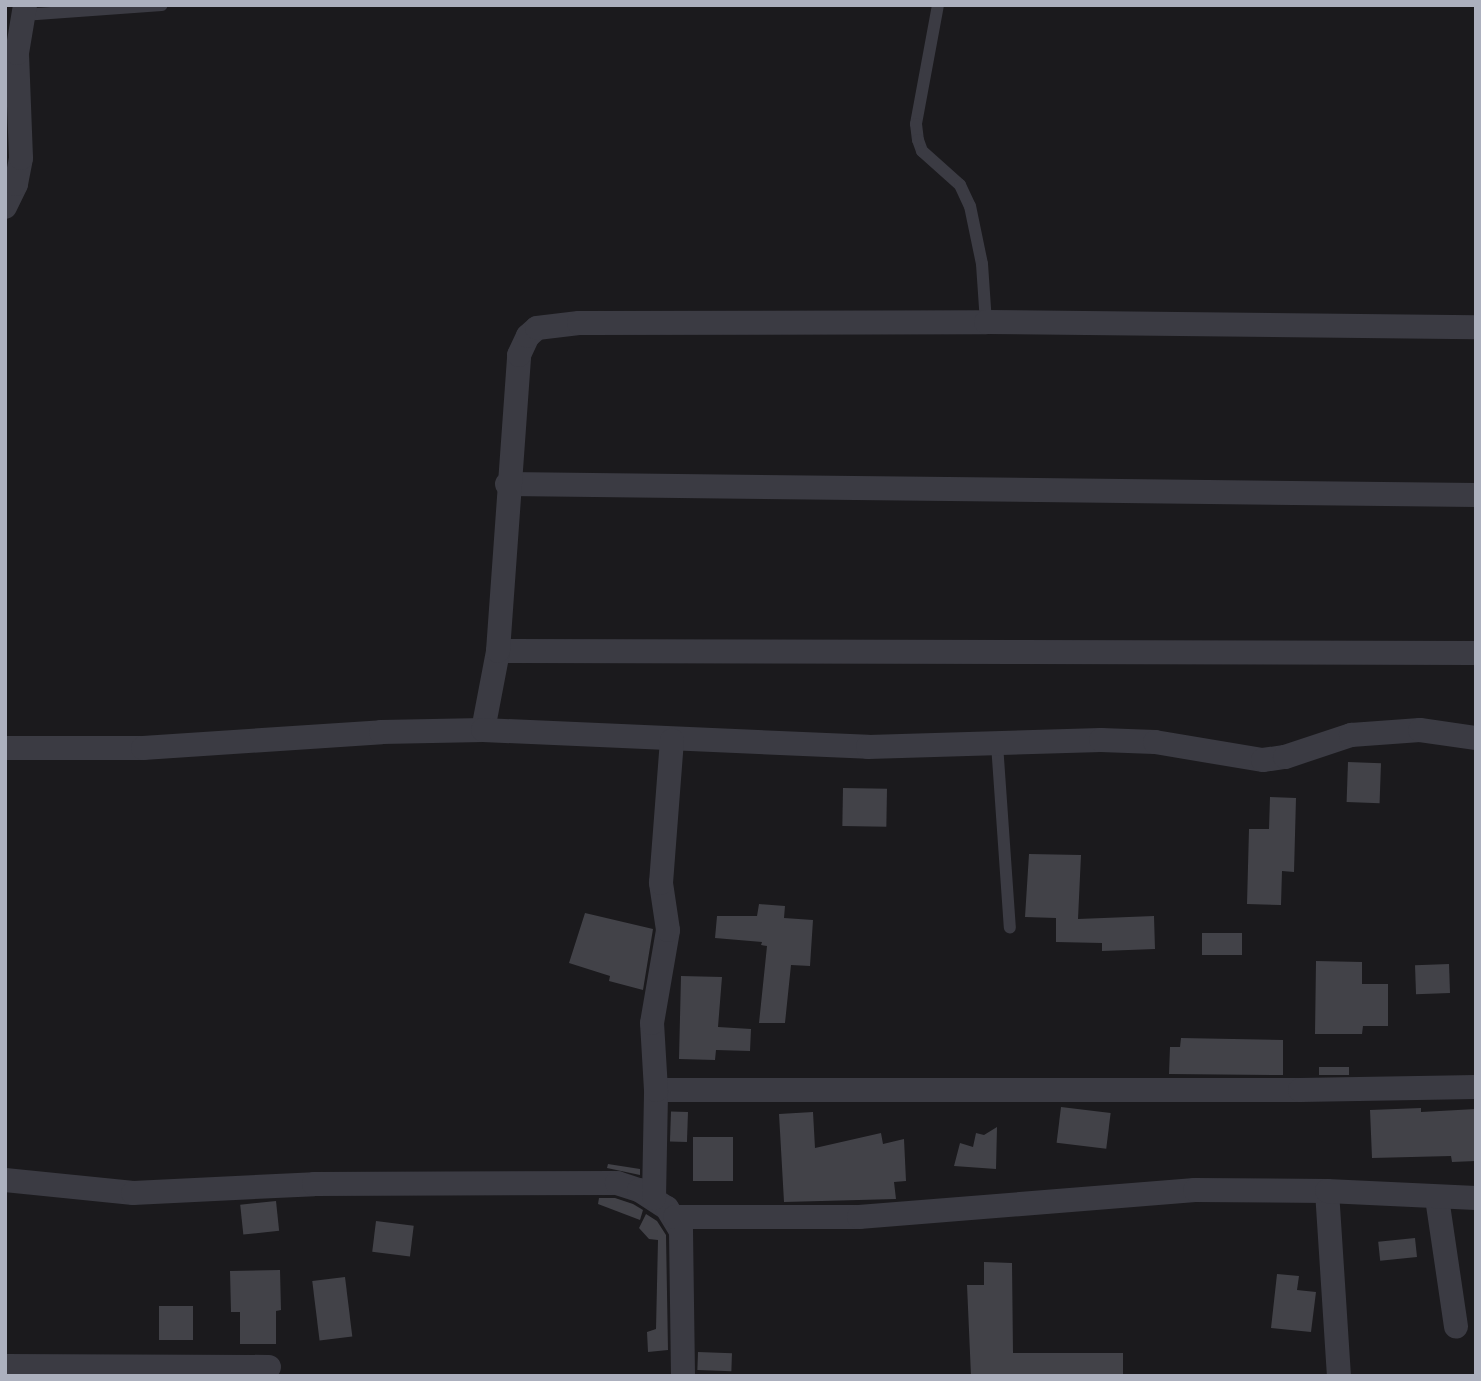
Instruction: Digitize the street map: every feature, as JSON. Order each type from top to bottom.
[{"type":"street","points":[[5,207],[16,184],[21,158],[17,52],[24,10]]},
{"type":"street","points":[[483,730],[498,651],[507,484],[519,355],[528,336],[537,328],[579,323],[986,322],[1476,327]]},
{"type":"street","points":[[507,484],[1476,495]]},
{"type":"street","points":[[498,651],[1476,653]]},
{"type":"street","points":[[5,748],[143,748],[381,732],[483,730],[869,747],[1101,740],[1155,742],[1263,760],[1285,757],[1351,735],[1420,730],[1476,738]]},
{"type":"street","points":[[654,1198],[656,1090],[652,1023],[668,930],[661,883],[672,740]]},
{"type":"street","points":[[656,1090],[1273,1091],[1476,1087]]},
{"type":"street","points":[[5,1180],[133,1192],[314,1184],[617,1183],[654,1198],[676,1217],[682,1249],[683,1376]]},
{"type":"street","points":[[676,1217],[859,1217],[1181,1191],[1327,1191],[1476,1198]]},
{"type":"street","points":[[1327,1191],[1339,1376]]},
{"type":"street","points":[[1437,1198],[1456,1326]]},
{"type":"street","points":[[5,1366],[269,1367]]},
{"type":"lane","points":[[24,10],[162,5]]},
{"type":"lane","points":[[938,5],[916,124],[918,140],[922,151],[960,185],[970,206],[979,245],[986,322]]},
{"type":"lane","points":[[997,744],[1010,928]]},
{"type":"building","points":[[1348,762],[1381,763],[1380,803],[1347,802]]},
{"type":"building","points":[[843,788],[887,789],[886,827],[842,826]]},
{"type":"building","points":[[1270,797],[1296,798],[1294,872],[1282,871],[1281,905],[1247,904],[1249,829],[1269,829]]},
{"type":"building","points":[[1029,854],[1081,855],[1078,919],[1154,916],[1155,949],[1102,951],[1102,943],[1056,942],[1056,918],[1025,917]]},
{"type":"building","points":[[759,904],[785,906],[784,918],[813,920],[810,966],[791,965],[785,1023],[759,1023],[767,946],[761,945],[762,942],[715,938],[717,916],[757,916]]},
{"type":"building","points":[[585,913],[653,929],[643,990],[609,981],[610,976],[569,963]]},
{"type":"building","points":[[1202,933],[1242,933],[1242,955],[1202,955]]},
{"type":"building","points":[[1316,961],[1362,962],[1362,984],[1388,984],[1388,1026],[1363,1026],[1362,1034],[1315,1034]]},
{"type":"building","points":[[1449,964],[1450,993],[1416,994],[1415,965]]},
{"type":"building","points":[[681,976],[722,977],[718,1027],[751,1029],[750,1051],[716,1050],[715,1060],[679,1059]]},
{"type":"building","points":[[1181,1038],[1283,1040],[1283,1075],[1169,1074],[1170,1047],[1180,1047]]},
{"type":"building","points":[[1319,1067],[1349,1067],[1349,1075],[1319,1075]]},
{"type":"building","points":[[1061,1107],[1111,1113],[1106,1149],[1057,1143]]},
{"type":"building","points":[[1421,1108],[1421,1112],[1476,1109],[1476,1161],[1452,1162],[1451,1156],[1372,1158],[1370,1110]]},
{"type":"building","points":[[671,1111],[688,1112],[687,1142],[670,1141]]},
{"type":"building","points":[[813,1112],[815,1148],[881,1133],[883,1144],[904,1139],[906,1181],[894,1182],[896,1199],[784,1202],[779,1114]]},
{"type":"building","points":[[997,1127],[996,1169],[954,1166],[960,1143],[973,1147],[976,1133],[984,1135]]},
{"type":"building","points":[[693,1137],[733,1137],[733,1181],[693,1181]]},
{"type":"building","points":[[608,1164],[640,1169],[640,1175],[607,1168]]},
{"type":"building","points":[[599,1198],[615,1198],[633,1204],[643,1210],[640,1220],[598,1204]]},
{"type":"building","points":[[276,1201],[279,1231],[243,1235],[240,1205]]},
{"type":"building","points":[[646,1214],[657,1221],[666,1235],[668,1350],[648,1352],[647,1332],[656,1329],[658,1240],[649,1239],[639,1228]]},
{"type":"building","points":[[376,1221],[414,1226],[410,1256],[372,1252]]},
{"type":"building","points":[[1415,1238],[1417,1257],[1380,1261],[1378,1242]]},
{"type":"building","points":[[984,1262],[1012,1263],[1013,1353],[1123,1353],[1123,1376],[971,1376],[967,1285],[984,1285]]},
{"type":"building","points":[[280,1270],[281,1310],[276,1311],[276,1344],[240,1344],[240,1312],[231,1312],[230,1271]]},
{"type":"building","points":[[1277,1274],[1299,1276],[1297,1290],[1316,1292],[1311,1332],[1271,1328]]},
{"type":"building","points":[[345,1277],[352,1337],[320,1341],[312,1281]]},
{"type":"building","points":[[159,1306],[193,1306],[193,1340],[159,1340]]},
{"type":"building","points":[[698,1352],[732,1353],[731,1371],[697,1370]]}]
